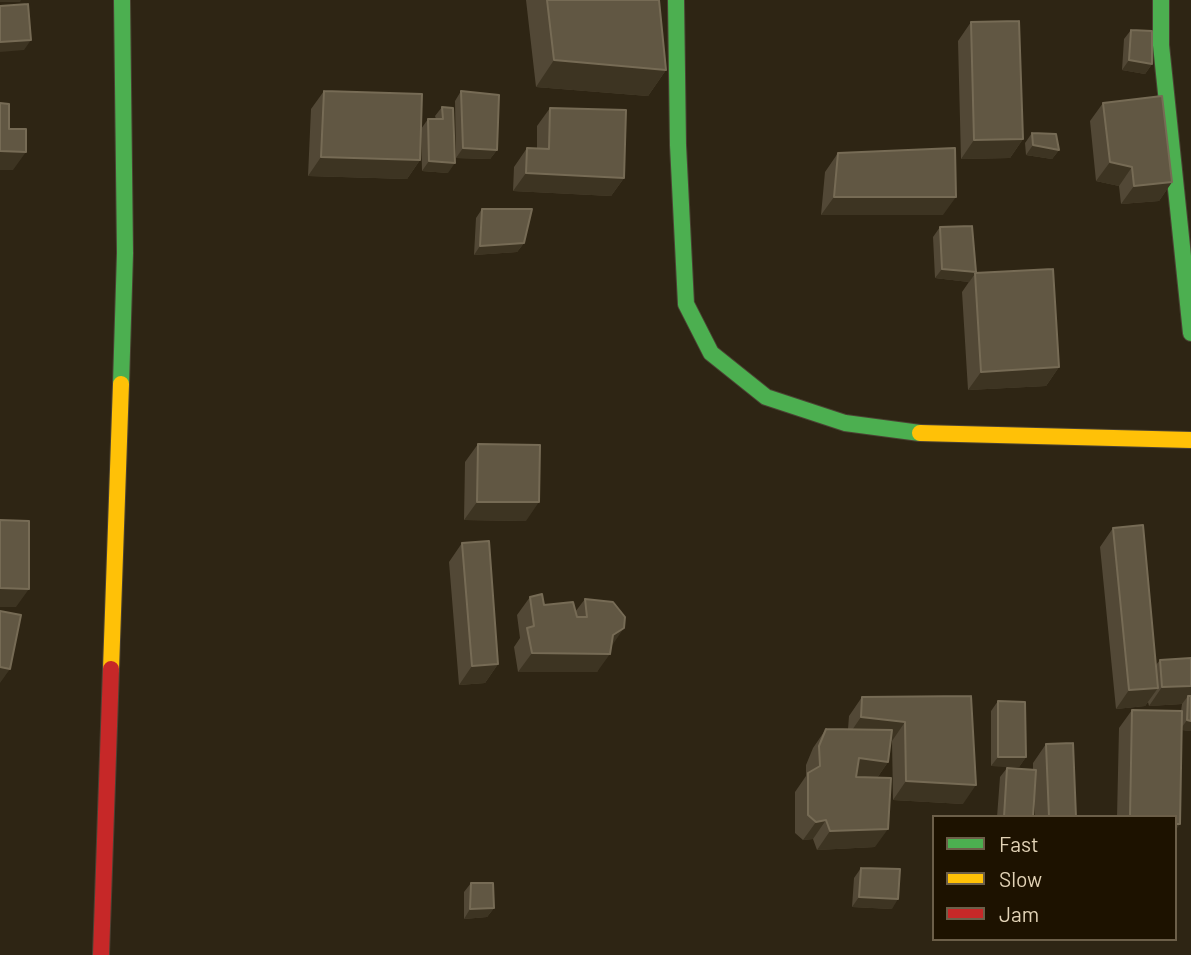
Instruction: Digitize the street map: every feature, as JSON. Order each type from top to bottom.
[{"type":"street","points":[[102,955],[125,253],[122,0]]},
{"type":"street","points":[[676,0],[678,145],[686,304],[711,353],[766,397],[845,423],[928,434],[1191,440]]},
{"type":"street","points":[[1161,0],[1161,45],[1191,332]]},
{"type":"building","points":[[547,0],[659,0],[666,70],[554,60]]},
{"type":"building","points":[[28,4],[31,40],[0,42],[0,6]]},
{"type":"building","points":[[1019,21],[1023,139],[974,140],[971,22]]},
{"type":"building","points":[[1131,30],[1152,31],[1152,64],[1129,60]]},
{"type":"building","points":[[324,91],[422,94],[420,160],[321,157]]},
{"type":"building","points":[[461,91],[499,95],[497,150],[463,148]]},
{"type":"building","points":[[1162,96],[1172,182],[1134,186],[1132,167],[1110,162],[1103,103]]},
{"type":"building","points":[[0,103],[9,104],[9,129],[26,129],[26,152],[0,151]]},
{"type":"building","points":[[442,107],[453,108],[455,163],[429,161],[428,119],[443,119]]},
{"type":"building","points":[[550,108],[626,110],[624,178],[526,173],[527,148],[549,149]]},
{"type":"building","points":[[1032,133],[1056,134],[1059,150],[1033,145]]},
{"type":"building","points":[[955,148],[956,197],[834,197],[838,153]]},
{"type":"building","points":[[482,209],[532,209],[524,243],[480,246]]},
{"type":"building","points":[[972,226],[976,272],[942,269],[940,227]]},
{"type":"building","points":[[1053,269],[1059,367],[981,372],[975,273]]},
{"type":"building","points":[[478,444],[540,445],[539,502],[477,502]]},
{"type":"building","points":[[0,520],[29,521],[29,589],[0,588]]},
{"type":"building","points":[[1143,525],[1158,688],[1129,690],[1113,528]]},
{"type":"building","points":[[489,541],[498,664],[472,666],[462,543]]},
{"type":"building","points":[[542,594],[544,605],[573,602],[577,617],[587,617],[585,599],[613,602],[625,617],[624,628],[613,635],[610,654],[532,653],[527,628],[534,626],[530,597]]},
{"type":"building","points":[[0,611],[21,615],[10,669],[0,667]]},
{"type":"building","points":[[1191,658],[1191,686],[1162,687],[1160,660]]},
{"type":"building","points":[[971,696],[976,785],[906,781],[905,722],[861,717],[862,697]]},
{"type":"building","points":[[1188,696],[1191,696],[1191,721],[1187,720]]},
{"type":"building","points":[[998,701],[1025,702],[1026,757],[998,757]]},
{"type":"building","points":[[1132,710],[1182,711],[1180,824],[1177,824],[1177,815],[1130,815]]},
{"type":"building","points":[[826,729],[892,730],[888,762],[859,758],[856,777],[891,778],[888,829],[830,831],[826,820],[816,822],[808,815],[808,773],[820,766],[819,746]]},
{"type":"building","points":[[1073,743],[1076,815],[1049,815],[1046,744]]},
{"type":"building","points":[[1007,768],[1036,770],[1033,815],[1004,815]]},
{"type":"building","points":[[861,868],[900,869],[898,899],[859,897]]},
{"type":"building","points":[[471,883],[493,883],[494,908],[470,909]]},
{"type":"traffic: fast","points":[[121,384],[125,253],[122,0]]},
{"type":"traffic: fast","points":[[676,0],[678,145],[686,304],[711,353],[766,397],[845,423],[920,433]]},
{"type":"traffic: fast","points":[[1161,0],[1161,45],[1191,333]]},
{"type":"traffic: slow","points":[[111,669],[121,384]]},
{"type":"traffic: slow","points":[[920,433],[1191,440]]},
{"type":"traffic: jam","points":[[101,955],[111,669]]}]
